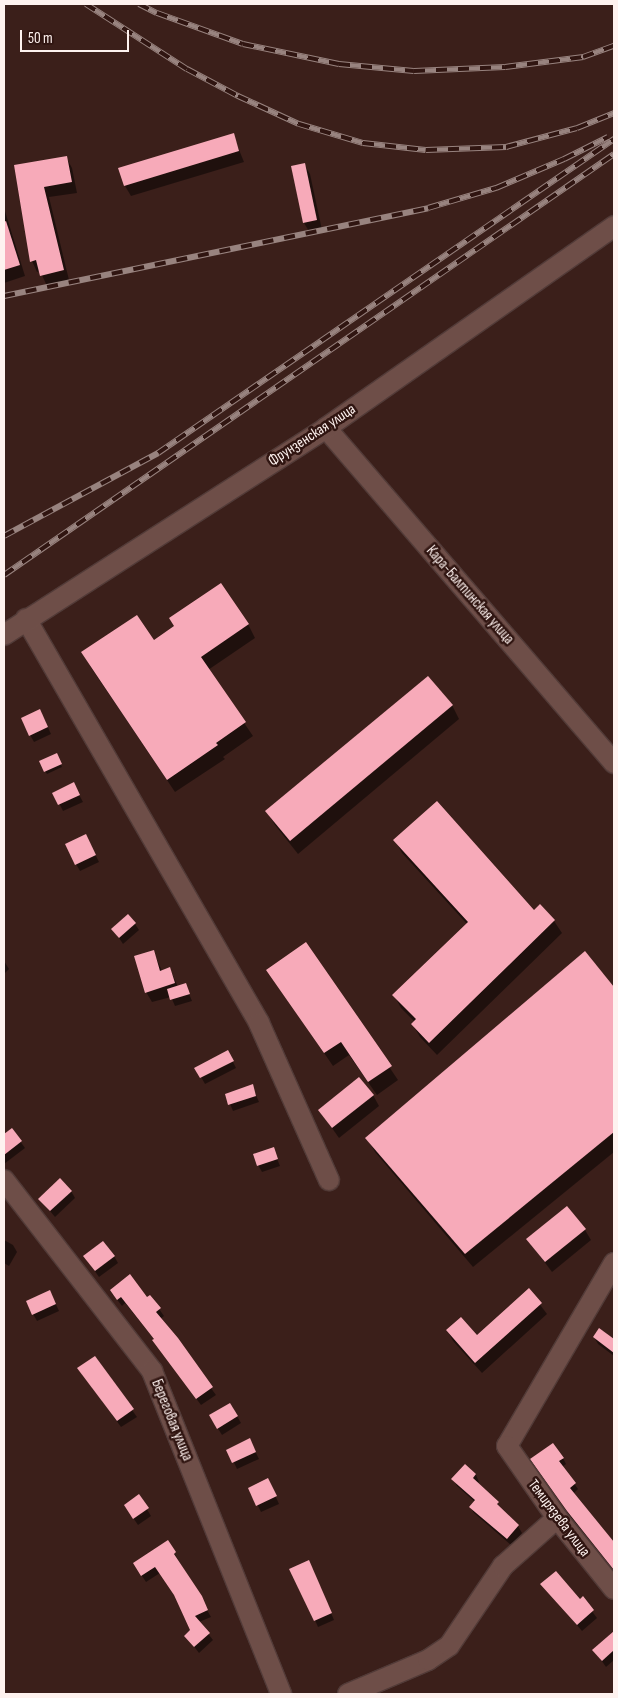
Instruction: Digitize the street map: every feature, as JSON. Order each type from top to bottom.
[{"type":"street","name":"Фрунзенская улица","points":[[4,635],[26,619],[326,428],[614,226]]},
{"type":"street","name":"Кара-Балтинская улица","points":[[326,428],[614,763]]},
{"type":"street","points":[[26,619],[259,1023],[329,1180]]},
{"type":"street","name":"Береговая улица","points":[[4,1180],[152,1371],[281,1694]]},
{"type":"street","name":"Темирязева улица","points":[[614,1263],[507,1446],[557,1518],[614,1589]]},
{"type":"street","points":[[348,1694],[376,1689],[449,1646],[503,1566],[557,1518]]},
{"type":"building","points":[[234,133],[239,151],[124,186],[118,168]]},
{"type":"building","points":[[67,156],[72,182],[44,187],[64,270],[40,276],[36,260],[30,262],[14,165]]},
{"type":"building","points":[[305,163],[317,220],[303,223],[291,166]]},
{"type":"building","points":[[6,221],[20,265],[4,270],[4,222]]},
{"type":"building","points":[[221,583],[249,624],[201,657],[246,722],[216,743],[218,745],[167,780],[81,652],[137,615],[154,640],[174,626],[169,618]]},
{"type":"building","points":[[428,676],[453,705],[290,841],[265,811]]},
{"type":"building","points":[[40,709],[48,727],[29,736],[21,718]]},
{"type":"building","points":[[57,753],[62,764],[44,772],[39,761]]},
{"type":"building","points":[[74,782],[80,795],[58,805],[52,793]]},
{"type":"building","points":[[437,801],[534,910],[540,904],[555,920],[429,1043],[411,1024],[416,1019],[392,995],[468,922],[393,840]]},
{"type":"building","points":[[86,834],[96,855],[75,865],[65,844]]},
{"type":"building","points":[[128,914],[136,923],[119,938],[111,929]]},
{"type":"building","points":[[306,942],[392,1066],[368,1082],[341,1042],[324,1053],[266,970]]},
{"type":"building","points":[[154,950],[160,971],[170,967],[175,983],[145,993],[134,956]]},
{"type":"building","points":[[585,951],[614,987],[614,1132],[465,1254],[365,1138]]},
{"type":"building","points":[[186,983],[190,994],[170,1000],[167,989]]},
{"type":"building","points":[[228,1050],[234,1061],[200,1078],[194,1068]]},
{"type":"building","points":[[359,1077],[374,1095],[332,1128],[318,1110]]},
{"type":"building","points":[[253,1084],[256,1096],[228,1105],[225,1094]]},
{"type":"building","points":[[12,1128],[22,1141],[4,1155],[4,1134]]},
{"type":"building","points":[[274,1147],[278,1159],[257,1166],[253,1154]]},
{"type":"building","points":[[60,1178],[72,1191],[50,1211],[38,1199]]},
{"type":"building","points":[[567,1206],[586,1229],[545,1262],[526,1239]]},
{"type":"building","points":[[103,1241],[115,1256],[95,1271],[83,1256]]},
{"type":"building","points":[[130,1274],[147,1297],[150,1295],[161,1308],[156,1312],[178,1338],[213,1387],[196,1399],[152,1340],[154,1339],[121,1297],[117,1300],[110,1290]]},
{"type":"building","points":[[529,1288],[542,1303],[475,1363],[446,1330],[461,1317],[477,1335]]},
{"type":"building","points":[[50,1290],[56,1304],[32,1315],[26,1301]]},
{"type":"building","points":[[599,1328],[614,1339],[614,1353],[593,1337]]},
{"type":"building","points":[[95,1356],[134,1409],[117,1421],[77,1368]]},
{"type":"building","points":[[230,1403],[238,1416],[217,1429],[209,1415]]},
{"type":"building","points":[[250,1438],[256,1452],[232,1463],[226,1450]]},
{"type":"building","points":[[553,1443],[564,1458],[559,1461],[576,1483],[570,1488],[614,1542],[614,1570],[567,1511],[530,1459]]},
{"type":"building","points":[[465,1464],[476,1474],[473,1478],[499,1502],[497,1504],[519,1525],[507,1539],[469,1507],[475,1500],[451,1479]]},
{"type":"building","points":[[268,1478],[277,1496],[256,1506],[248,1488]]},
{"type":"building","points":[[139,1494],[149,1508],[133,1519],[124,1505]]},
{"type":"building","points":[[168,1540],[176,1552],[174,1554],[202,1596],[208,1610],[195,1616],[210,1633],[194,1647],[184,1636],[190,1630],[174,1595],[155,1567],[141,1576],[133,1563]]},
{"type":"building","points":[[309,1560],[332,1613],[314,1621],[289,1569]]},
{"type":"building","points":[[556,1571],[580,1599],[583,1596],[594,1610],[577,1625],[540,1584]]},
{"type":"building","points":[[614,1631],[614,1650],[602,1661],[592,1650]]},
{"type":"railway","points":[[86,4],[187,69],[238,96],[299,124],[363,143],[426,150],[506,147],[577,128],[614,113]]},
{"type":"railway","points":[[139,4],[157,13],[243,44],[339,64],[414,71],[505,67],[583,57],[614,46]]},
{"type":"railway","points":[[4,296],[428,208],[496,188],[564,159],[608,137]]},
{"type":"railway","points":[[4,536],[158,453],[614,139]]},
{"type":"railway","points":[[4,575],[614,154]]}]
